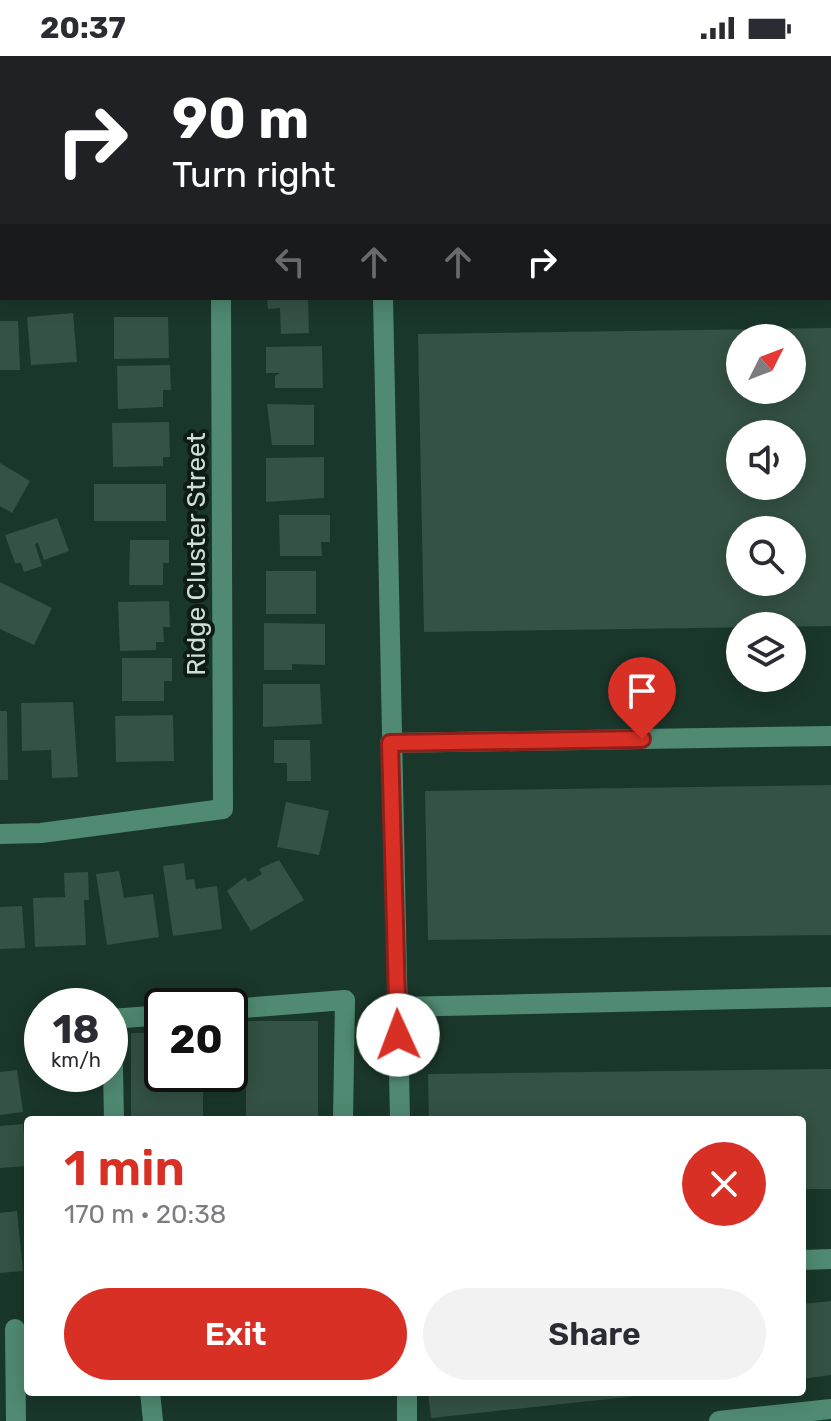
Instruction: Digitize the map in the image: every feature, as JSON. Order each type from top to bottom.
[{"type":"street","name":"Ridge Cluster Street","points":[[0,834],[41,833],[223,809],[221,300]]},
{"type":"street","points":[[383,300],[400,1116]]},
{"type":"street","points":[[390,743],[831,736]]},
{"type":"street","points":[[397,1007],[831,997]]},
{"type":"street","points":[[248,1008],[345,1000],[343,1116]]},
{"type":"street","points":[[114,1116],[112,1019],[144,1016]]},
{"type":"street","points":[[806,1260],[831,1259]]},
{"type":"street","points":[[15,1329],[16,1421]]},
{"type":"street","points":[[150,1396],[153,1421]]},
{"type":"street","points":[[407,1396],[407,1421]]},
{"type":"street","points":[[719,1421],[831,1409]]},
{"type":"building","points":[[267,300],[308,300],[309,333],[281,334],[280,308],[268,309]]},
{"type":"building","points":[[73,313],[77,362],[31,365],[27,317]]},
{"type":"building","points":[[114,317],[168,317],[169,358],[114,359]]},
{"type":"building","points":[[0,321],[18,321],[20,370],[0,370]]},
{"type":"building","points":[[806,328],[831,328],[831,626],[806,626],[806,612],[726,612],[726,628],[424,632],[418,334],[726,330],[726,404],[806,404]]},
{"type":"building","points":[[322,346],[323,388],[275,388],[275,376],[280,373],[266,373],[266,347]]},
{"type":"building","points":[[170,365],[171,390],[163,390],[163,407],[118,409],[117,366]]},
{"type":"building","points":[[267,404],[314,405],[314,445],[272,445]]},
{"type":"building","points":[[169,422],[170,457],[163,457],[163,466],[113,467],[112,423]]},
{"type":"building","points":[[324,457],[324,498],[266,502],[266,458]]},
{"type":"building","points":[[0,463],[30,481],[12,513],[0,506]]},
{"type":"building","points":[[94,484],[166,484],[166,521],[94,521]]},
{"type":"building","points":[[279,515],[330,515],[330,542],[321,542],[322,556],[280,556]]},
{"type":"building","points":[[57,518],[69,551],[44,560],[38,543],[35,544],[42,566],[24,572],[21,563],[15,563],[5,535]]},
{"type":"building","points":[[130,540],[169,540],[169,563],[163,563],[163,585],[129,585]]},
{"type":"building","points":[[266,571],[316,571],[316,614],[266,614]]},
{"type":"building","points":[[0,582],[52,608],[34,645],[0,629]]},
{"type":"building","points":[[169,601],[170,627],[163,627],[164,642],[156,642],[156,650],[120,651],[118,602]]},
{"type":"building","points":[[264,623],[325,624],[325,665],[292,664],[292,670],[264,670]]},
{"type":"building","points":[[122,658],[172,658],[172,681],[164,681],[164,701],[122,701]]},
{"type":"building","points":[[263,684],[320,684],[322,724],[263,727]]},
{"type":"building","points":[[73,702],[78,777],[52,778],[51,750],[22,751],[21,703]]},
{"type":"building","points":[[0,711],[7,711],[8,780],[0,780]]},
{"type":"building","points":[[173,715],[174,761],[116,762],[115,716]]},
{"type":"building","points":[[274,740],[310,740],[311,781],[287,781],[287,763],[274,763]]},
{"type":"building","points":[[831,785],[831,935],[428,940],[425,791]]},
{"type":"building","points":[[286,802],[329,811],[319,855],[277,847]]},
{"type":"building","points":[[279,860],[304,900],[251,931],[227,891],[245,877],[248,882],[262,874],[259,869]]},
{"type":"building","points":[[184,863],[186,880],[194,879],[196,889],[217,886],[222,929],[173,936],[163,866]]},
{"type":"building","points":[[119,871],[124,898],[153,894],[159,937],[107,945],[96,874]]},
{"type":"building","points":[[88,872],[89,900],[84,900],[86,945],[35,947],[33,898],[65,897],[64,873]]},
{"type":"building","points":[[22,906],[25,948],[0,949],[0,907]]},
{"type":"building","points":[[248,1021],[318,1021],[318,1116],[246,1116]]},
{"type":"building","points":[[131,1033],[144,1033],[144,1092],[203,1092],[203,1116],[131,1116]]},
{"type":"building","points":[[831,1069],[831,1189],[806,1189],[806,1116],[429,1116],[428,1074]]},
{"type":"building","points":[[17,1070],[23,1112],[0,1115],[0,1072]]},
{"type":"building","points":[[23,1124],[24,1166],[0,1168],[0,1126]]},
{"type":"building","points":[[17,1211],[23,1271],[0,1273],[0,1213]]},
{"type":"building","points":[[831,1301],[831,1375],[806,1378],[806,1304]]},
{"type":"building","points":[[428,1396],[637,1396],[431,1418]]},
{"type":"route","points":[[398,1035],[390,743],[642,739]]}]
